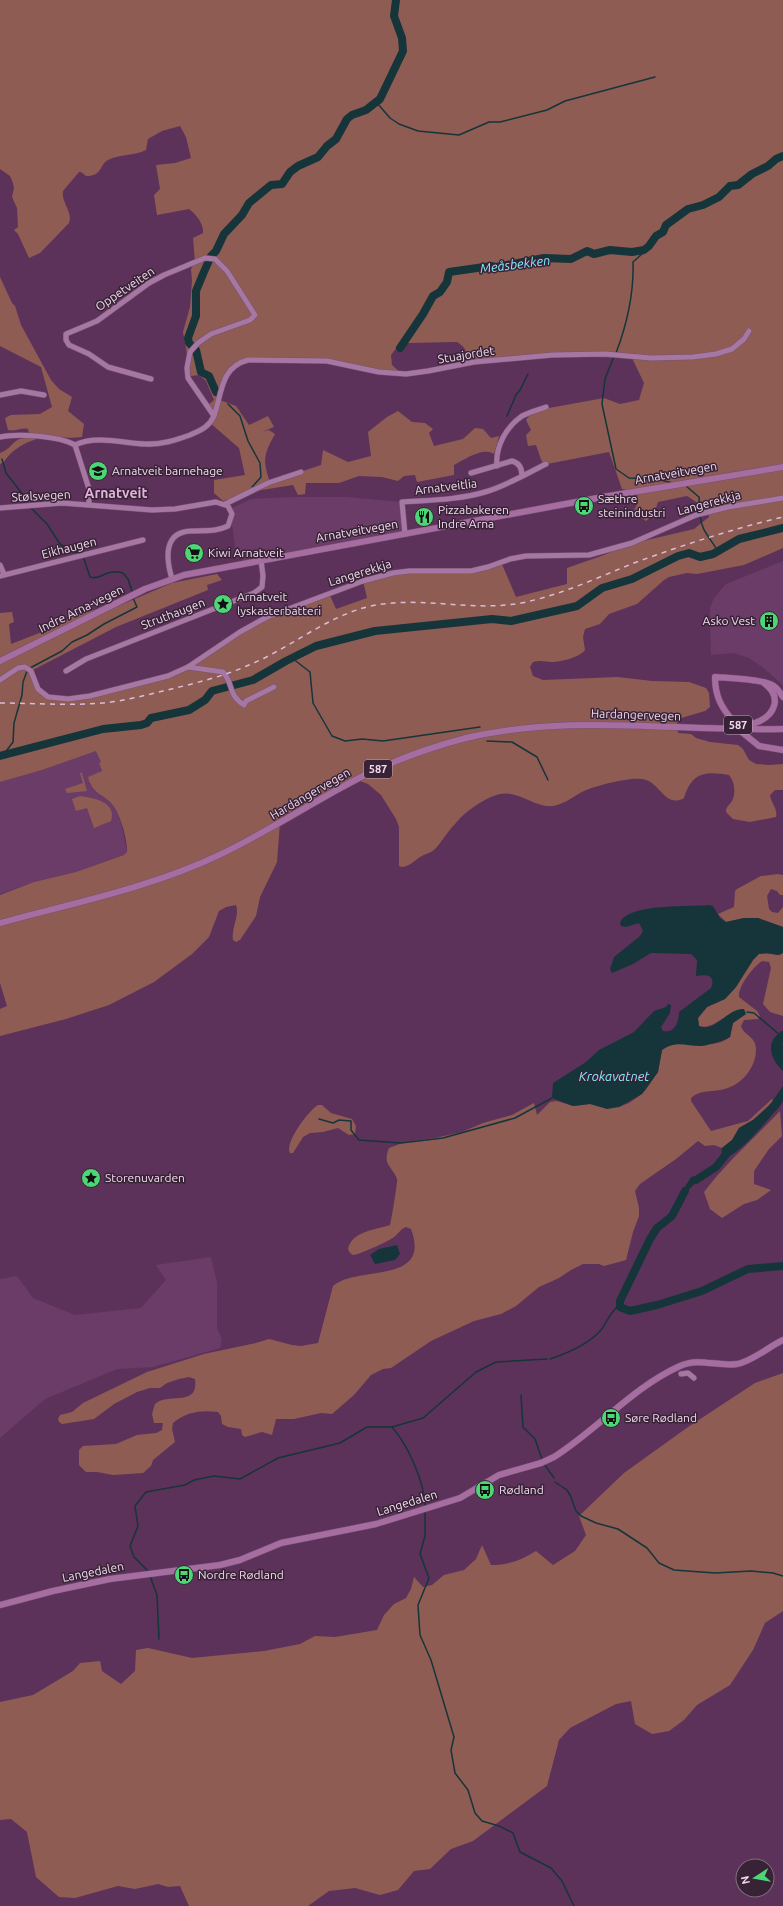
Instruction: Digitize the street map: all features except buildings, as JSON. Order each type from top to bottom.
[{"type":"main road","name":"Arnatveitvegen","points":[[172,579],[261,560],[783,467]]},
{"type":"main road","name":"Indre Arna-vegen","points":[[0,661],[131,596],[172,579]]},
{"type":"main road","name":"587","points":[[733,722],[720,704],[716,691],[715,677],[736,678],[773,685],[783,697]]},
{"type":"main road","name":"587","points":[[666,727],[691,724],[746,724],[758,721],[767,716],[776,699],[772,688],[764,683]]},
{"type":"main road","name":"Hardangervegen","points":[[0,923],[138,886],[197,865],[253,839],[369,773],[412,754],[446,743],[498,731],[545,726],[598,725],[783,729]]},
{"type":"main road","name":"587","points":[[768,729],[783,732]]},
{"type":"main road","name":"587","points":[[744,733],[759,746],[783,750]]},
{"type":"main road","name":"Langedalen","points":[[0,1605],[53,1591],[110,1579],[227,1564],[281,1543],[369,1526],[443,1504],[473,1492],[499,1476],[541,1463],[554,1457],[634,1396],[681,1365],[701,1361],[732,1364],[740,1363],[783,1340]]},
{"type":"street","name":"Oppetveiten","points":[[151,379],[108,367],[83,350],[69,345],[66,340],[66,334],[97,320],[156,278],[210,258],[219,262],[227,271],[256,315],[250,320],[211,334],[198,343],[190,352],[187,368],[188,378],[214,416]]},
{"type":"street","name":"Stuajordet","points":[[214,416],[220,400],[225,377],[236,365],[248,360],[327,361],[379,372],[406,374],[474,362],[552,355],[605,354],[651,358],[693,358],[716,354],[732,349],[744,339],[749,331]]},
{"type":"street","points":[[0,395],[21,391],[44,395]]},
{"type":"street","points":[[498,466],[500,443],[504,435],[522,417],[546,407]]},
{"type":"street","points":[[0,438],[13,436],[57,439],[75,446],[87,441],[146,444],[167,442],[183,438],[206,428],[214,416]]},
{"type":"street","points":[[75,446],[89,489],[89,504]]},
{"type":"street","name":"Arnatveitlia","points":[[471,473],[509,462],[516,462],[521,469],[522,476]]},
{"type":"street","name":"Arnatveitlia","points":[[405,534],[402,502],[472,495],[494,489],[546,464]]},
{"type":"street","name":"Stølsvegen","points":[[0,508],[48,504],[89,504],[152,510],[175,509],[211,502],[225,504],[268,483],[301,472]]},
{"type":"street","name":"Langerekkja","points":[[0,680],[23,666],[31,671],[41,692],[48,696],[68,699],[90,696],[160,679],[188,666],[240,632],[267,617],[363,581],[393,573],[409,571],[471,571],[510,559],[526,556],[590,555],[632,542],[696,515],[728,507],[783,498]]},
{"type":"street","points":[[172,579],[167,555],[168,548],[172,541],[179,534],[187,531],[219,530],[228,526],[232,514],[230,509],[225,504]]},
{"type":"street","name":"Eikhaugen","points":[[2,575],[143,540]]},
{"type":"street","name":"Struthaugen","points":[[66,671],[86,659],[254,593],[262,587],[263,576],[261,560]]},
{"type":"street","points":[[0,565],[2,575]]},
{"type":"street","points":[[188,666],[220,670],[225,675],[233,696],[244,704],[246,701],[274,686]]},
{"type":"street","points":[[681,1374],[688,1373],[694,1378]]},
{"type":"shaded area","points":[[0,0],[783,0],[783,548],[744,565],[697,574],[687,573],[669,577],[637,604],[609,614],[600,624],[585,629],[583,637],[585,650],[583,653],[570,659],[560,661],[533,662],[530,667],[533,676],[543,680],[618,677],[652,681],[689,682],[706,688],[709,693],[710,707],[705,711],[678,719],[678,733],[691,734],[696,738],[710,742],[738,745],[743,749],[749,760],[756,764],[783,764],[783,790],[775,790],[770,795],[776,811],[776,817],[750,822],[733,819],[726,812],[726,810],[733,798],[734,784],[729,775],[713,773],[700,775],[695,778],[687,789],[684,798],[677,800],[672,800],[667,797],[653,784],[642,779],[630,779],[592,788],[553,806],[546,806],[514,794],[507,793],[494,796],[470,810],[459,819],[434,850],[402,867],[399,866],[399,827],[396,819],[381,795],[368,784],[360,781],[351,781],[341,784],[284,816],[280,822],[277,862],[260,897],[256,916],[240,940],[236,942],[233,940],[233,931],[237,913],[236,905],[226,907],[219,911],[209,937],[192,954],[154,982],[109,1005],[66,1019],[0,1036],[0,1009],[7,1006],[0,983],[0,895],[34,882],[76,872],[124,855],[127,852],[127,847],[123,827],[115,808],[92,787],[88,777],[102,771],[99,763],[101,762],[96,751],[42,770],[0,782],[0,613],[12,612],[14,622],[9,624],[11,644],[60,625],[70,617],[97,609],[102,613],[172,583],[217,574],[222,580],[207,585],[208,590],[116,627],[31,671],[36,685],[44,694],[68,699],[168,676],[267,617],[329,593],[336,609],[367,598],[363,581],[393,573],[471,571],[501,562],[516,597],[567,584],[567,568],[604,555],[626,545],[694,529],[709,517],[707,509],[687,496],[658,502],[654,514],[646,521],[633,512],[638,503],[637,492],[622,489],[609,452],[547,464],[542,462],[536,445],[528,446],[526,435],[531,430],[526,420],[529,416],[549,408],[604,398],[620,404],[639,400],[644,383],[632,358],[602,357],[579,352],[558,352],[469,360],[466,357],[464,348],[457,342],[408,343],[398,346],[391,355],[392,365],[401,373],[327,361],[252,360],[230,370],[220,400],[236,406],[249,425],[268,416],[274,427],[262,432],[269,430],[275,434],[268,447],[265,457],[270,482],[321,465],[323,450],[348,462],[371,456],[368,432],[387,417],[398,411],[412,422],[425,423],[433,429],[429,433],[434,446],[463,439],[475,428],[483,429],[491,438],[499,436],[494,454],[489,452],[479,453],[454,465],[454,475],[417,482],[415,475],[404,476],[398,481],[382,477],[359,476],[339,483],[306,483],[305,494],[298,495],[293,485],[249,492],[223,501],[214,493],[214,480],[245,475],[239,448],[209,422],[211,411],[208,405],[214,400],[206,381],[199,375],[191,376],[183,332],[190,307],[192,281],[191,269],[195,262],[193,238],[203,233],[203,230],[197,216],[189,209],[157,215],[154,195],[160,189],[156,165],[175,163],[191,158],[186,137],[180,126],[162,131],[148,139],[146,150],[108,160],[98,172],[91,176],[86,176],[79,172],[63,191],[70,219],[69,223],[40,253],[29,258],[18,234],[14,230],[18,227],[17,208],[12,197],[14,188],[13,183],[10,176],[0,169]]},
{"type":"shaded area","points":[[0,277],[12,303],[15,306],[21,325],[51,380],[59,389],[72,397],[68,411],[84,424],[82,437],[47,437],[37,439],[20,446],[0,464],[0,453],[16,441],[25,438],[29,433],[28,429],[8,430],[5,418],[11,415],[40,414],[52,407],[41,367],[0,346]]},
{"type":"shaded area","points":[[346,497],[402,502],[405,534],[245,561],[236,554],[230,509],[251,499]]},
{"type":"shaded area","points":[[783,561],[783,685],[749,658],[734,653],[711,655],[710,608],[714,598],[726,584]]},
{"type":"shaded area","points":[[96,751],[100,756],[101,762],[99,764],[102,772],[89,783],[94,790],[114,805],[121,823],[127,852],[124,855],[76,872],[34,882],[0,894],[0,782],[42,770]]},
{"type":"shaded area","points":[[80,773],[82,773],[87,791],[67,793],[65,789],[83,783]]},
{"type":"shaded area","points":[[80,796],[92,798],[108,805],[111,809],[111,821],[94,828],[87,808],[76,811],[72,799]]},
{"type":"shaded area","points":[[778,874],[783,875],[783,895],[780,895],[777,891],[771,889],[767,896],[769,909],[772,912],[778,913],[783,907],[783,927],[758,918],[744,918],[726,922],[718,914],[734,907],[735,891],[737,889],[761,876]]},
{"type":"shaded area","points":[[759,953],[780,955],[783,953],[783,1016],[770,1012],[763,1004],[771,968],[769,962],[762,961],[754,968],[743,982],[739,993],[739,997],[757,1011],[760,1016],[758,1019],[744,1020],[741,1026],[744,1032],[754,1041],[756,1049],[750,1070],[746,1076],[734,1085],[720,1090],[694,1095],[691,1098],[691,1101],[711,1131],[748,1121],[772,1099],[773,1101],[753,1120],[739,1128],[732,1140],[722,1148],[714,1145],[705,1146],[698,1141],[676,1159],[640,1184],[635,1191],[639,1208],[639,1216],[633,1232],[626,1260],[604,1266],[599,1264],[583,1264],[559,1278],[539,1287],[516,1306],[501,1314],[474,1321],[431,1341],[391,1368],[383,1369],[371,1375],[354,1395],[332,1414],[321,1413],[294,1419],[276,1419],[272,1435],[262,1432],[245,1437],[242,1435],[241,1429],[228,1427],[222,1424],[221,1416],[218,1412],[206,1411],[188,1414],[173,1423],[172,1429],[175,1442],[153,1460],[151,1466],[143,1473],[113,1475],[97,1472],[86,1472],[79,1465],[79,1450],[83,1446],[116,1444],[137,1435],[156,1433],[162,1430],[163,1423],[154,1423],[152,1414],[155,1404],[167,1399],[188,1396],[195,1388],[195,1379],[189,1377],[179,1379],[167,1383],[160,1388],[150,1388],[137,1392],[114,1404],[94,1419],[62,1424],[58,1419],[60,1415],[72,1412],[83,1403],[147,1372],[204,1354],[269,1339],[301,1346],[318,1343],[333,1286],[344,1280],[358,1276],[389,1271],[402,1266],[411,1259],[415,1247],[411,1229],[406,1227],[393,1238],[358,1254],[353,1255],[348,1249],[350,1243],[359,1235],[390,1225],[397,1179],[387,1162],[389,1148],[405,1142],[435,1138],[462,1132],[483,1123],[512,1115],[534,1103],[537,1115],[550,1102],[557,1101],[573,1106],[590,1104],[619,1107],[629,1103],[642,1094],[658,1072],[662,1050],[678,1044],[714,1044],[722,1042],[730,1037],[733,1023],[746,1014],[743,1009],[731,1013],[710,1026],[699,1026],[698,1018],[707,1007],[725,999],[736,987]]},
{"type":"shaded area","points":[[318,1105],[322,1105],[331,1113],[352,1119],[356,1126],[355,1134],[349,1135],[338,1128],[323,1132],[310,1133],[303,1137],[293,1153],[290,1153],[289,1148],[298,1127],[309,1113]]},
{"type":"shaded area","points":[[780,1111],[782,1136],[769,1149],[754,1171],[754,1184],[771,1190],[757,1200],[744,1204],[722,1218],[710,1209],[704,1192],[731,1161]]},
{"type":"shaded area","points":[[211,1257],[217,1283],[217,1328],[222,1339],[220,1348],[153,1367],[117,1369],[45,1399],[0,1438],[0,1279],[17,1276],[33,1298],[75,1315],[141,1308],[166,1280],[156,1265]]},
{"type":"shaded area","points":[[783,1373],[783,1611],[765,1623],[753,1650],[730,1685],[697,1705],[684,1720],[669,1731],[652,1734],[635,1724],[631,1701],[616,1704],[570,1728],[559,1740],[547,1786],[473,1841],[451,1849],[430,1869],[414,1871],[398,1890],[380,1895],[355,1888],[329,1891],[308,1906],[189,1906],[180,1886],[168,1887],[158,1884],[135,1889],[118,1886],[75,1898],[59,1897],[36,1877],[27,1832],[11,1819],[0,1820],[0,1702],[33,1695],[73,1671],[80,1663],[100,1661],[102,1671],[121,1684],[135,1671],[136,1650],[148,1648],[192,1658],[264,1651],[300,1644],[315,1636],[335,1637],[377,1630],[384,1615],[394,1604],[406,1598],[411,1589],[414,1577],[423,1587],[432,1585],[444,1575],[464,1570],[476,1559],[482,1545],[491,1565],[515,1561],[536,1551],[553,1565],[575,1551],[586,1535],[579,1516],[624,1473],[688,1427],[755,1383]]},
{"type":"water","name":"Krokavatnet","points":[[674,906],[713,906],[720,918],[726,922],[744,918],[758,918],[783,927],[783,953],[778,955],[767,953],[759,954],[753,960],[736,987],[725,999],[707,1007],[698,1018],[699,1026],[711,1026],[732,1012],[744,1009],[746,1014],[733,1023],[730,1037],[704,1046],[676,1044],[662,1050],[658,1072],[646,1089],[642,1094],[619,1107],[607,1109],[590,1104],[573,1106],[552,1098],[553,1083],[586,1062],[599,1050],[634,1032],[654,1011],[666,1007],[668,1004],[671,1005],[670,1013],[661,1027],[663,1031],[671,1031],[676,1026],[679,1012],[711,988],[712,980],[710,976],[696,976],[697,960],[691,954],[651,953],[633,964],[612,973],[610,969],[614,957],[640,936],[643,931],[639,923],[626,927],[621,926],[620,923],[625,917],[634,912],[646,909]]},
{"type":"water","points":[[777,1035],[781,1036],[783,1071],[776,1063],[771,1049],[773,1039]]},
{"type":"water","points":[[783,1086],[783,1101],[780,1106],[744,1145],[728,1157],[721,1159],[722,1148],[732,1140],[739,1128],[753,1120],[769,1106]]},
{"type":"water","points":[[705,1174],[680,1198],[681,1193],[691,1177]]},
{"type":"water","points":[[397,1245],[400,1254],[395,1260],[375,1264],[370,1255],[379,1249]]},
{"type":"waterway","points":[[216,392],[209,376],[201,372],[196,350],[189,343],[188,338],[196,316],[196,291],[211,256],[216,251],[224,234],[242,215],[249,203],[271,185],[282,184],[290,172],[298,166],[318,157],[327,146],[336,139],[347,119],[352,115],[366,110],[380,99],[403,51],[402,38],[394,16],[396,0]]},
{"type":"waterway","points":[[377,103],[390,118],[399,124],[418,131],[459,135],[489,122],[500,122],[547,110],[565,101],[655,77]]},
{"type":"waterway","name":"Meåsbekken","points":[[400,348],[423,314],[433,296],[440,292],[447,282],[449,272],[491,266],[496,267],[544,258],[571,259],[587,251],[594,254],[610,250],[632,252],[644,250],[656,236],[663,232],[666,225],[688,209],[703,205],[719,197],[730,186],[738,185],[752,174],[783,156]]},
{"type":"waterway","points":[[616,353],[629,308],[633,262],[642,254],[644,250]]},
{"type":"waterway","points":[[614,356],[605,379],[602,404],[616,469],[629,478],[656,479],[673,483]]},
{"type":"waterway","points":[[507,416],[516,395],[528,374]]},
{"type":"waterway","points":[[228,404],[240,416],[248,441],[260,463],[261,477],[252,487]]},
{"type":"waterway","points":[[2,459],[6,473],[28,501]]},
{"type":"waterway","points":[[686,486],[699,497],[700,512]]},
{"type":"waterway","points":[[31,508],[47,524],[60,544],[77,553]]},
{"type":"waterway","points":[[700,515],[702,526],[718,552]]},
{"type":"waterway","points":[[0,756],[103,729],[141,725],[147,723],[151,718],[189,710],[205,700],[212,691],[253,680],[316,646],[375,631],[492,619],[511,621],[577,606],[602,588],[632,579],[678,556],[689,553],[700,557],[713,554],[739,539],[783,528]]},
{"type":"waterway","points":[[84,559],[90,577],[94,578],[112,572],[123,573],[128,579],[132,591]]},
{"type":"waterway","points":[[30,668],[62,651],[72,642],[137,607],[133,598]]},
{"type":"waterway","points":[[292,658],[310,672],[313,703],[332,736],[345,741],[362,739],[383,741],[480,727]]},
{"type":"waterway","points":[[4,754],[13,742],[14,723],[22,695],[23,682],[27,671]]},
{"type":"waterway","points":[[487,741],[512,742],[537,757],[548,780]]},
{"type":"waterway","points":[[747,1012],[754,1013],[781,1036]]},
{"type":"waterway","points":[[783,1035],[778,1044],[783,1061]]},
{"type":"waterway","points":[[319,1119],[333,1123],[339,1120],[351,1121],[351,1130],[359,1140],[401,1143],[443,1138],[515,1118],[552,1098]]},
{"type":"waterway","points":[[696,1180],[716,1167],[728,1152]]},
{"type":"waterway","points":[[685,1191],[672,1216],[657,1228],[650,1239],[620,1301],[620,1307],[630,1311],[657,1305],[702,1291],[748,1269],[783,1266]]},
{"type":"waterway","points":[[550,1359],[571,1351],[590,1340],[601,1330],[612,1313],[620,1305]]},
{"type":"waterway","points":[[425,1507],[419,1476],[404,1444],[392,1427],[423,1418],[476,1372],[496,1362],[547,1359]]},
{"type":"waterway","points":[[521,1395],[523,1427],[535,1439],[542,1459]]},
{"type":"waterway","points":[[149,1572],[134,1557],[130,1546],[138,1526],[135,1506],[146,1492],[185,1485],[194,1480],[214,1476],[240,1479],[278,1458],[340,1443],[367,1427],[392,1427]]},
{"type":"waterway","points":[[544,1464],[554,1478]]},
{"type":"waterway","points":[[555,1482],[567,1490],[576,1511],[581,1516],[596,1523],[618,1529],[647,1548],[659,1563],[674,1570],[715,1573],[751,1571],[773,1573],[783,1576]]},
{"type":"waterway","points":[[425,1511],[425,1536],[420,1554],[429,1578],[418,1605],[420,1635],[431,1660],[454,1737],[451,1750],[455,1773],[468,1790],[475,1813],[482,1821],[499,1826],[513,1833],[520,1852],[551,1868],[562,1881],[574,1906]]},
{"type":"waterway","points":[[150,1576],[157,1595],[159,1639]]},
{"type":"railway","points":[[0,703],[90,704],[118,701],[148,695],[207,680],[239,669],[278,651],[333,620],[363,608],[404,602],[485,606],[506,605],[540,599],[567,590],[634,563],[689,544],[726,532],[783,517]]},
{"type":"place","name":"Arnatveit barnehage","points":[[98,471]]},
{"type":"place","name":"Sæthre steinindustri","points":[[584,506]]},
{"type":"place","name":"Pizzabakeren Indre Arna","points":[[424,517]]},
{"type":"place","name":"Kiwi Arnatveit","points":[[194,553]]},
{"type":"place","name":"Arnatveit lyskasterbatteri","points":[[223,604]]},
{"type":"place","name":"Asko Vest","points":[[769,621]]},
{"type":"place","name":"Storenuvarden","points":[[91,1178]]},
{"type":"place","name":"Søre Rødland","points":[[611,1418]]},
{"type":"place","name":"Rødland","points":[[485,1490]]},
{"type":"place","name":"Nordre Rødland","points":[[184,1575]]},
{"type":"district","name":"Arnatveit","points":[[116,493]]}]
